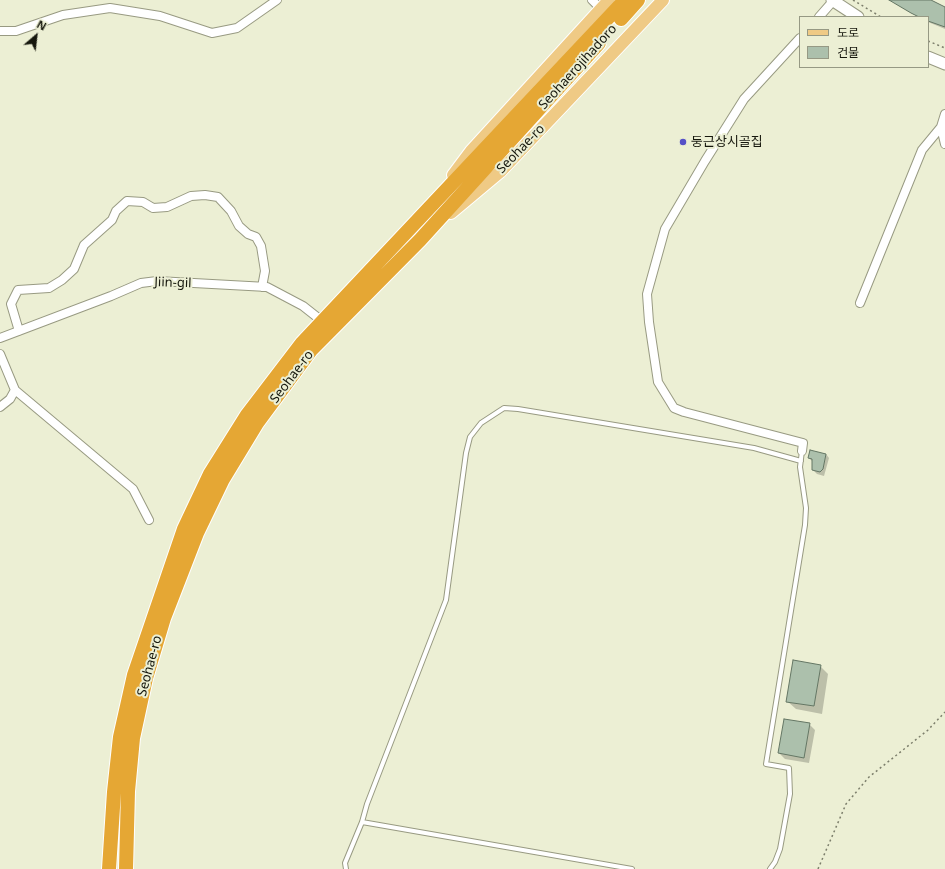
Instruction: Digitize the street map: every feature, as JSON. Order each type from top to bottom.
[{"type":"highway","name":"Seohaerojihadoro","points":[[418,221],[625,0]]},
{"type":"highway","name":"Seohaerojihadoro","points":[[420,240],[638,0]]},
{"type":"highway","name":"Seohae-ro","points":[[109,869],[114,792],[120,737],[134,675],[184,529],[210,474],[247,415],[302,343],[418,221]]},
{"type":"highway","name":"Seohae-ro","points":[[126,869],[128,791],[133,738],[146,678],[164,618],[222,479],[257,423],[311,350],[420,240]]},
{"type":"main road","name":"Seohae-ro","points":[[420,240],[500,172],[663,0]]},
{"type":"main road","points":[[642,23],[670,0]]},
{"type":"main road","name":"Seohae-ro","points":[[418,221],[471,151],[605,5]]},
{"type":"street","points":[[0,31],[16,31],[63,15],[110,8],[160,16],[212,33],[237,28],[277,0]]},
{"type":"street","points":[[592,0],[605,5]]},
{"type":"street","points":[[820,16],[833,0],[857,16]]},
{"type":"street","points":[[799,39],[744,99],[705,161],[665,229],[647,294],[649,322],[658,382],[674,408],[684,412],[803,443],[802,451]]},
{"type":"street","points":[[929,57],[945,64]]},
{"type":"street","points":[[945,114],[943,128],[945,144]]},
{"type":"street","points":[[860,303],[922,150],[943,128]]},
{"type":"street","points":[[19,331],[11,304],[18,290],[49,288],[62,280],[74,269],[84,245],[112,220],[116,211],[127,201],[143,202],[153,208],[173,205],[191,196],[205,195],[218,197],[231,211],[239,226],[248,234],[256,237],[262,246],[265,271],[262,287]]},
{"type":"street","name":"Jiin-gil","points":[[0,338],[111,296],[141,283],[157,281],[267,287],[303,306],[322,321]]},
{"type":"street","points":[[0,354],[15,390],[133,489],[149,520]]},
{"type":"street","points":[[0,407],[10,399],[15,390]]},
{"type":"lane","points":[[346,869],[345,863],[446,600],[466,453],[470,437],[481,423],[504,408],[518,409],[754,448],[801,461]]},
{"type":"lane","points":[[770,869],[775,862],[780,849],[790,794],[789,768],[766,764],[805,525],[806,508],[800,480],[802,451]]},
{"type":"lane","points":[[362,822],[632,869]]},
{"type":"path","points":[[853,0],[879,16]]},
{"type":"path","points":[[929,41],[945,48]]},
{"type":"path","points":[[818,869],[846,804],[869,777],[928,730],[945,712]]},
{"type":"building","points":[[889,0],[931,0],[945,7],[945,27],[929,21],[929,16],[917,16]]},
{"type":"building","points":[[810,450],[826,454],[823,469],[820,472],[812,470],[812,459],[808,458]]},
{"type":"building","points":[[793,660],[821,665],[814,706],[786,702]]},
{"type":"building","points":[[784,719],[810,723],[804,758],[778,753]]},
{"type":"place","name":"둥근상시골집","points":[[683,142]]}]
